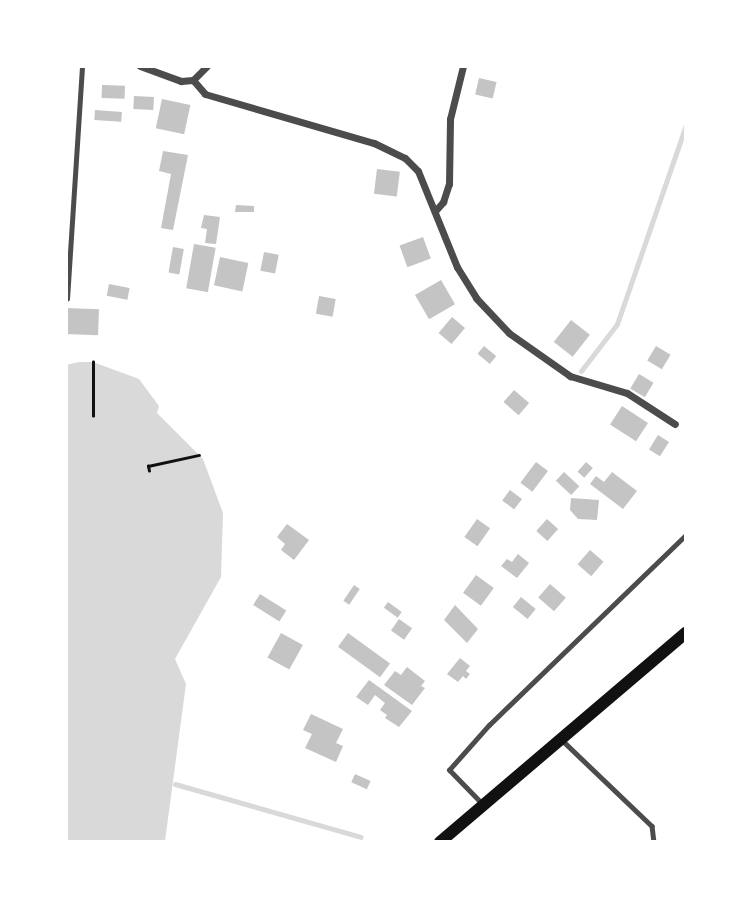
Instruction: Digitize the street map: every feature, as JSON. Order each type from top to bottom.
[{"type":"main road","points":[[440,842],[685,633]]},
{"type":"street","points":[[139,66],[168,78],[193,80],[205,94],[374,143],[405,158],[418,171],[457,267],[476,298],[509,333],[570,376],[627,393],[675,424]]},
{"type":"street","points":[[193,80],[207,66]]},
{"type":"street","points":[[436,211],[443,202],[449,184],[450,119],[463,66]]},
{"type":"lane","points":[[67,299],[82,66]]},
{"type":"lane","points":[[483,805],[449,770],[489,726],[685,535]]},
{"type":"lane","points":[[562,740],[652,826],[654,842]]},
{"type":"path","points":[[93,362],[93,416]]},
{"type":"path","points":[[149,471],[148,466],[199,455]]},
{"type":"shaded area","points":[[93,362],[139,379],[159,406],[157,413],[203,459],[223,513],[221,577],[175,659],[186,684],[165,841],[67,841],[66,365]]},
{"type":"building","points":[[479,78],[497,82],[493,99],[475,95]]},
{"type":"building","points":[[102,85],[125,86],[125,99],[102,98]]},
{"type":"building","points":[[134,96],[154,97],[153,110],[133,109]]},
{"type":"building","points":[[162,99],[190,105],[184,134],[156,128]]},
{"type":"building","points":[[95,110],[122,112],[121,122],[94,120]]},
{"type":"building","points":[[163,151],[188,155],[173,230],[161,228],[171,174],[159,171]]},
{"type":"building","points":[[377,169],[400,172],[397,197],[374,194]]},
{"type":"building","points":[[236,205],[254,206],[254,212],[235,212]]},
{"type":"building","points":[[204,215],[220,217],[216,244],[205,243],[207,229],[201,228]]},
{"type":"building","points":[[423,237],[431,259],[407,267],[400,246]]},
{"type":"building","points":[[194,244],[216,248],[208,292],[186,288]]},
{"type":"building","points":[[173,247],[184,249],[179,275],[168,273]]},
{"type":"building","points":[[264,252],[279,255],[275,274],[260,271]]},
{"type":"building","points":[[220,257],[248,263],[242,291],[214,285]]},
{"type":"building","points":[[441,280],[455,304],[429,319],[415,295]]},
{"type":"building","points":[[109,284],[130,288],[127,300],[107,296]]},
{"type":"building","points":[[319,296],[336,299],[333,317],[316,314]]},
{"type":"building","points":[[66,308],[99,309],[98,335],[66,334]]},
{"type":"building","points":[[452,317],[465,328],[452,344],[439,333]]},
{"type":"building","points":[[571,320],[590,335],[573,357],[554,342]]},
{"type":"building","points":[[484,346],[496,356],[490,364],[478,354]]},
{"type":"building","points":[[656,346],[671,355],[662,369],[647,361]]},
{"type":"building","points":[[639,374],[654,383],[645,397],[630,389]]},
{"type":"building","points":[[514,390],[529,403],[519,415],[504,402]]},
{"type":"building","points":[[622,406],[648,423],[636,441],[610,424]]},
{"type":"building","points":[[658,435],[669,442],[660,456],[649,449]]},
{"type":"building","points":[[536,462],[548,471],[532,492],[520,483]]},
{"type":"building","points":[[586,462],[593,468],[584,478],[577,472]]},
{"type":"building","points":[[564,472],[579,486],[571,495],[556,481]]},
{"type":"building","points":[[612,472],[637,491],[623,509],[590,484],[596,476],[604,482]]},
{"type":"building","points":[[510,490],[522,499],[514,509],[502,500]]},
{"type":"building","points":[[571,498],[599,500],[597,520],[578,519],[570,510]]},
{"type":"building","points":[[477,519],[490,528],[477,546],[464,537]]},
{"type":"building","points":[[547,519],[558,529],[547,541],[536,531]]},
{"type":"building","points":[[287,524],[309,540],[294,560],[281,550],[285,544],[277,537]]},
{"type":"building","points":[[590,550],[604,562],[591,576],[578,564]]},
{"type":"building","points":[[518,554],[529,563],[517,578],[501,566],[507,559],[512,562]]},
{"type":"building","points":[[476,575],[494,588],[481,606],[463,593]]},
{"type":"building","points":[[550,584],[566,598],[554,611],[538,598]]},
{"type":"building","points":[[354,585],[360,589],[349,605],[343,601]]},
{"type":"building","points":[[260,594],[286,610],[279,621],[253,605]]},
{"type":"building","points":[[521,597],[536,609],[528,619],[513,607]]},
{"type":"building","points":[[388,602],[402,612],[398,618],[384,608]]},
{"type":"building","points":[[455,605],[478,629],[467,643],[444,620]]},
{"type":"building","points":[[399,619],[412,628],[404,640],[391,630]]},
{"type":"building","points":[[281,633],[303,645],[289,670],[267,657]]},
{"type":"building","points":[[348,633],[390,664],[380,677],[338,647]]},
{"type":"building","points":[[460,658],[470,666],[466,671],[470,674],[466,679],[463,676],[458,682],[447,674]]},
{"type":"building","points":[[407,667],[425,681],[421,686],[425,688],[412,705],[384,685],[395,671],[401,675]]},
{"type":"building","points":[[369,680],[412,711],[399,727],[385,718],[387,715],[380,710],[385,703],[375,695],[368,705],[356,697]]},
{"type":"building","points":[[311,714],[343,729],[336,743],[343,746],[336,762],[305,748],[312,734],[303,730]]},
{"type":"building","points":[[355,774],[371,781],[367,789],[351,782]]},
{"type":"waterway","points":[[581,371],[617,324],[686,125]]},
{"type":"waterway","points":[[175,784],[361,837]]}]
